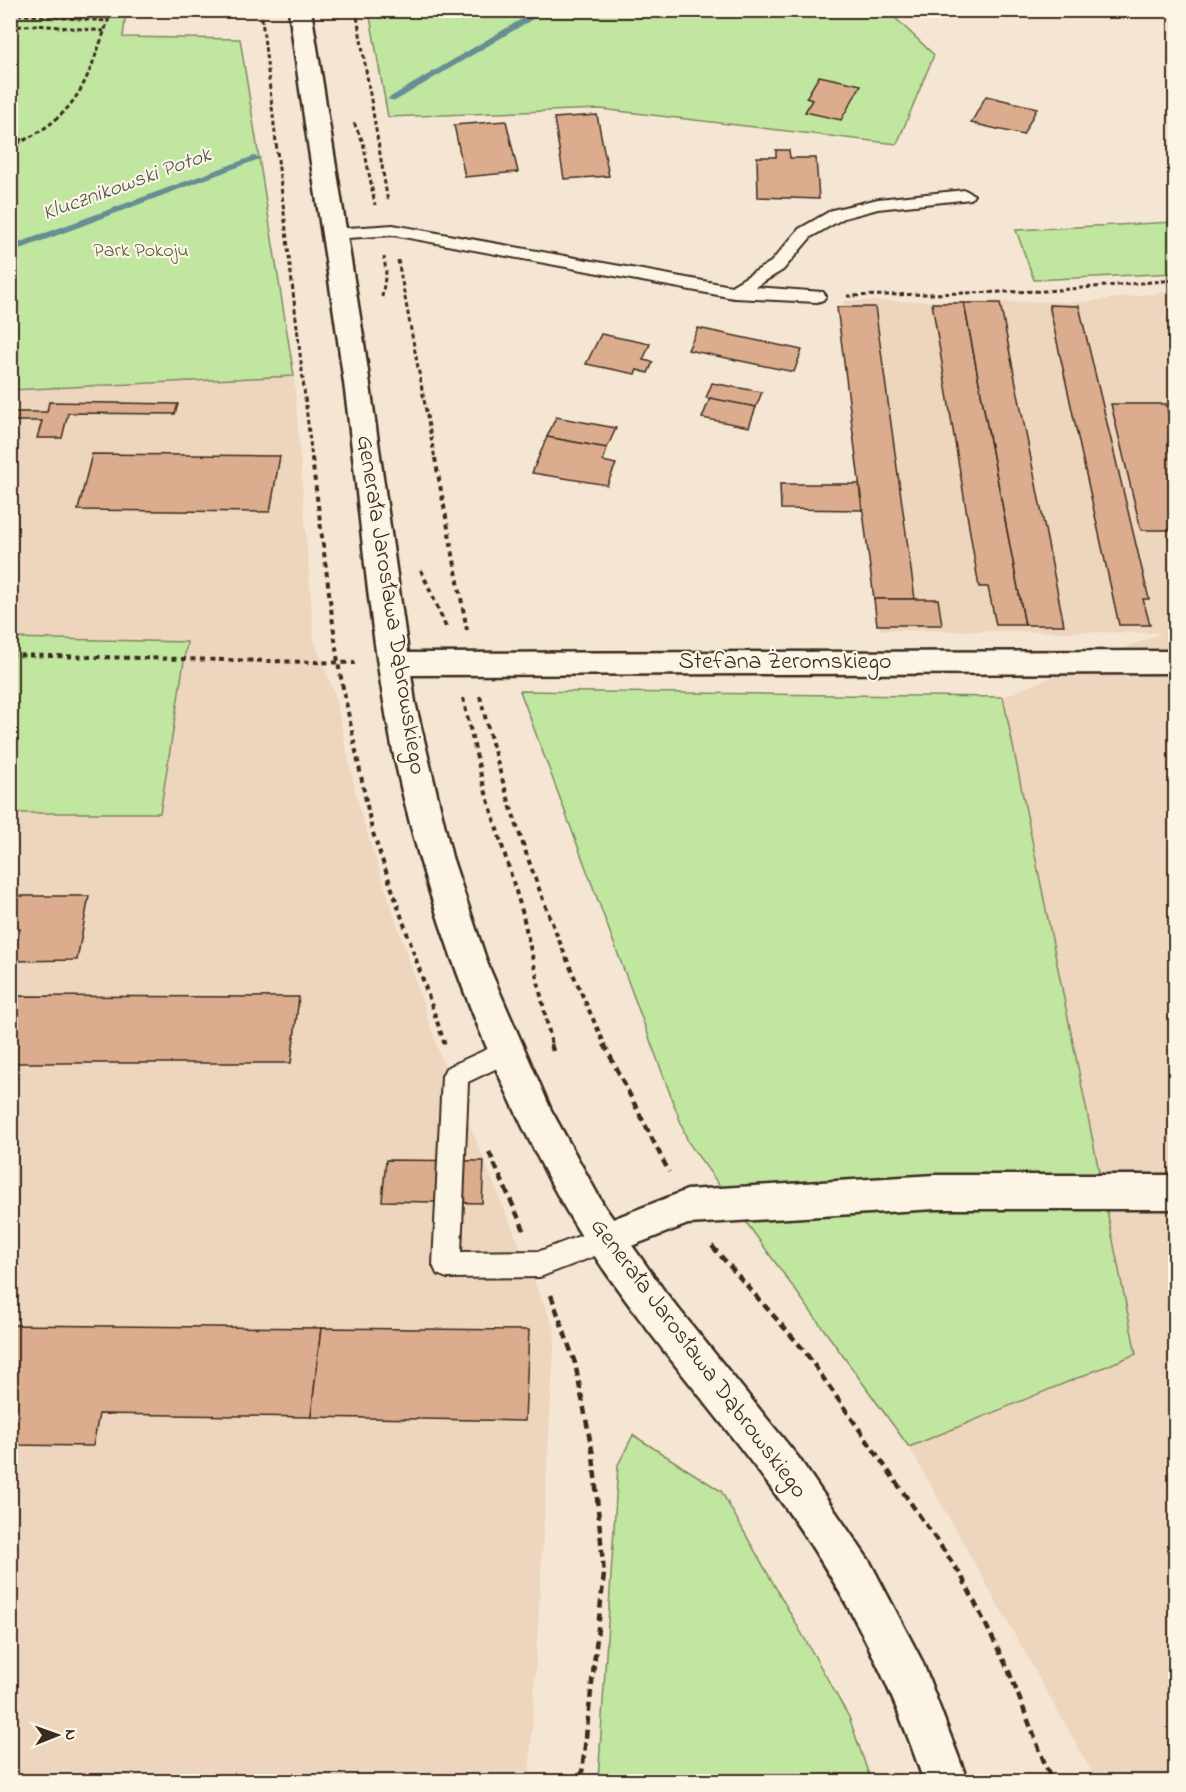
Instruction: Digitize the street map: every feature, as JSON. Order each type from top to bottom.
[{"type":"street","name":"Generała Jarosława Dąbrowskiego","points":[[300,10],[348,320],[394,664],[408,746],[455,923],[507,1051],[563,1170],[603,1240],[813,1511],[868,1595],[913,1688],[946,1782]]},
{"type":"street","name":"Stefana Żeromskiego","points":[[394,664],[1176,662]]},
{"type":"street","points":[[603,1240],[687,1207],[935,1192],[1176,1192]]},
{"type":"lane","points":[[734,292],[777,266],[805,233],[838,214],[878,204],[965,195]]},
{"type":"lane","points":[[333,234],[393,230],[734,292],[817,296]]},
{"type":"lane","points":[[507,1051],[455,1076],[447,1265],[540,1264],[603,1240]]},
{"type":"path","points":[[99,10],[108,21]]},
{"type":"path","points":[[10,147],[26,140],[57,119],[80,94],[112,10]]},
{"type":"path","points":[[356,10],[393,230],[473,663]]},
{"type":"path","points":[[10,15],[108,21]]},
{"type":"path","points":[[10,27],[38,25],[104,31]]},
{"type":"path","points":[[10,139],[26,140]]},
{"type":"path","points":[[817,296],[1046,291],[1176,280]]},
{"type":"path","points":[[10,655],[394,664]]},
{"type":"shaded area","points":[[1175,291],[1175,1781],[1097,1781],[909,1447],[1136,1354],[1003,697],[1162,633],[880,630],[843,301],[1085,302]]},
{"type":"shaded area","points":[[294,376],[314,640],[334,692],[360,811],[439,1052],[555,1331],[529,1781],[11,1781],[11,813],[160,813],[186,642],[11,638],[10,390]]},
{"type":"green space","name":"Park Pokoju","points":[[10,11],[126,11],[123,37],[240,39],[294,376],[11,390]]},
{"type":"green space","points":[[369,11],[888,11],[934,55],[897,144],[601,109],[388,117]]},
{"type":"green space","points":[[1175,222],[1175,273],[1034,280],[1016,230]]},
{"type":"green space","points":[[11,638],[187,642],[160,813],[11,813]]},
{"type":"green space","points":[[520,691],[1003,697],[1136,1354],[909,1447],[688,1142]]},
{"type":"green space","points":[[633,1435],[721,1491],[849,1717],[871,1781],[598,1781],[618,1465]]},
{"type":"building","points":[[819,76],[861,85],[841,120],[805,112],[812,100],[806,98]]},
{"type":"building","points":[[986,96],[1037,108],[1023,135],[971,123]]},
{"type":"building","points":[[597,115],[609,176],[564,179],[554,118]]},
{"type":"building","points":[[506,121],[518,172],[465,177],[454,125]]},
{"type":"building","points":[[776,150],[789,150],[790,158],[816,158],[819,199],[758,197],[757,157],[776,157]]},
{"type":"building","points":[[932,303],[964,303],[1025,625],[996,625],[988,587],[979,587]]},
{"type":"building","points":[[964,303],[1000,303],[1064,625],[1025,625]]},
{"type":"building","points":[[1049,305],[1079,306],[1149,599],[1143,599],[1150,625],[1119,625]]},
{"type":"building","points":[[837,307],[875,307],[915,599],[874,599]]},
{"type":"building","points":[[698,328],[802,350],[794,372],[688,350]]},
{"type":"building","points":[[601,334],[650,344],[643,360],[653,362],[648,373],[637,370],[635,374],[586,364]]},
{"type":"building","points":[[712,383],[762,392],[756,407],[706,398]]},
{"type":"building","points":[[710,398],[756,407],[749,427],[702,418]]},
{"type":"building","points":[[49,402],[178,404],[175,414],[68,413],[62,438],[37,438],[42,421],[10,421],[10,412],[47,412]]},
{"type":"building","points":[[1111,404],[1166,404],[1170,419],[1176,419],[1176,530],[1141,530]]},
{"type":"building","points":[[556,417],[616,428],[607,448],[547,437]]},
{"type":"building","points":[[547,437],[607,448],[603,461],[616,464],[607,485],[532,473]]},
{"type":"building","points":[[92,454],[280,456],[270,512],[78,510]]},
{"type":"building","points":[[780,484],[859,484],[862,510],[781,509]]},
{"type":"building","points":[[874,599],[938,599],[942,625],[877,625]]},
{"type":"building","points":[[10,896],[89,896],[77,960],[13,961],[20,929],[10,929]]},
{"type":"building","points":[[10,996],[299,997],[291,1063],[10,1063]]},
{"type":"building","points":[[386,1160],[484,1161],[482,1203],[382,1201]]},
{"type":"building","points":[[10,1325],[321,1328],[311,1417],[99,1414],[93,1446],[10,1445]]},
{"type":"building","points":[[321,1328],[529,1330],[525,1421],[311,1417]]},
{"type":"waterway","name":"Klucznikowski Potok","points":[[392,99],[544,10]]},
{"type":"waterway","name":"Klucznikowski Potok","points":[[10,250],[257,158]]}]
